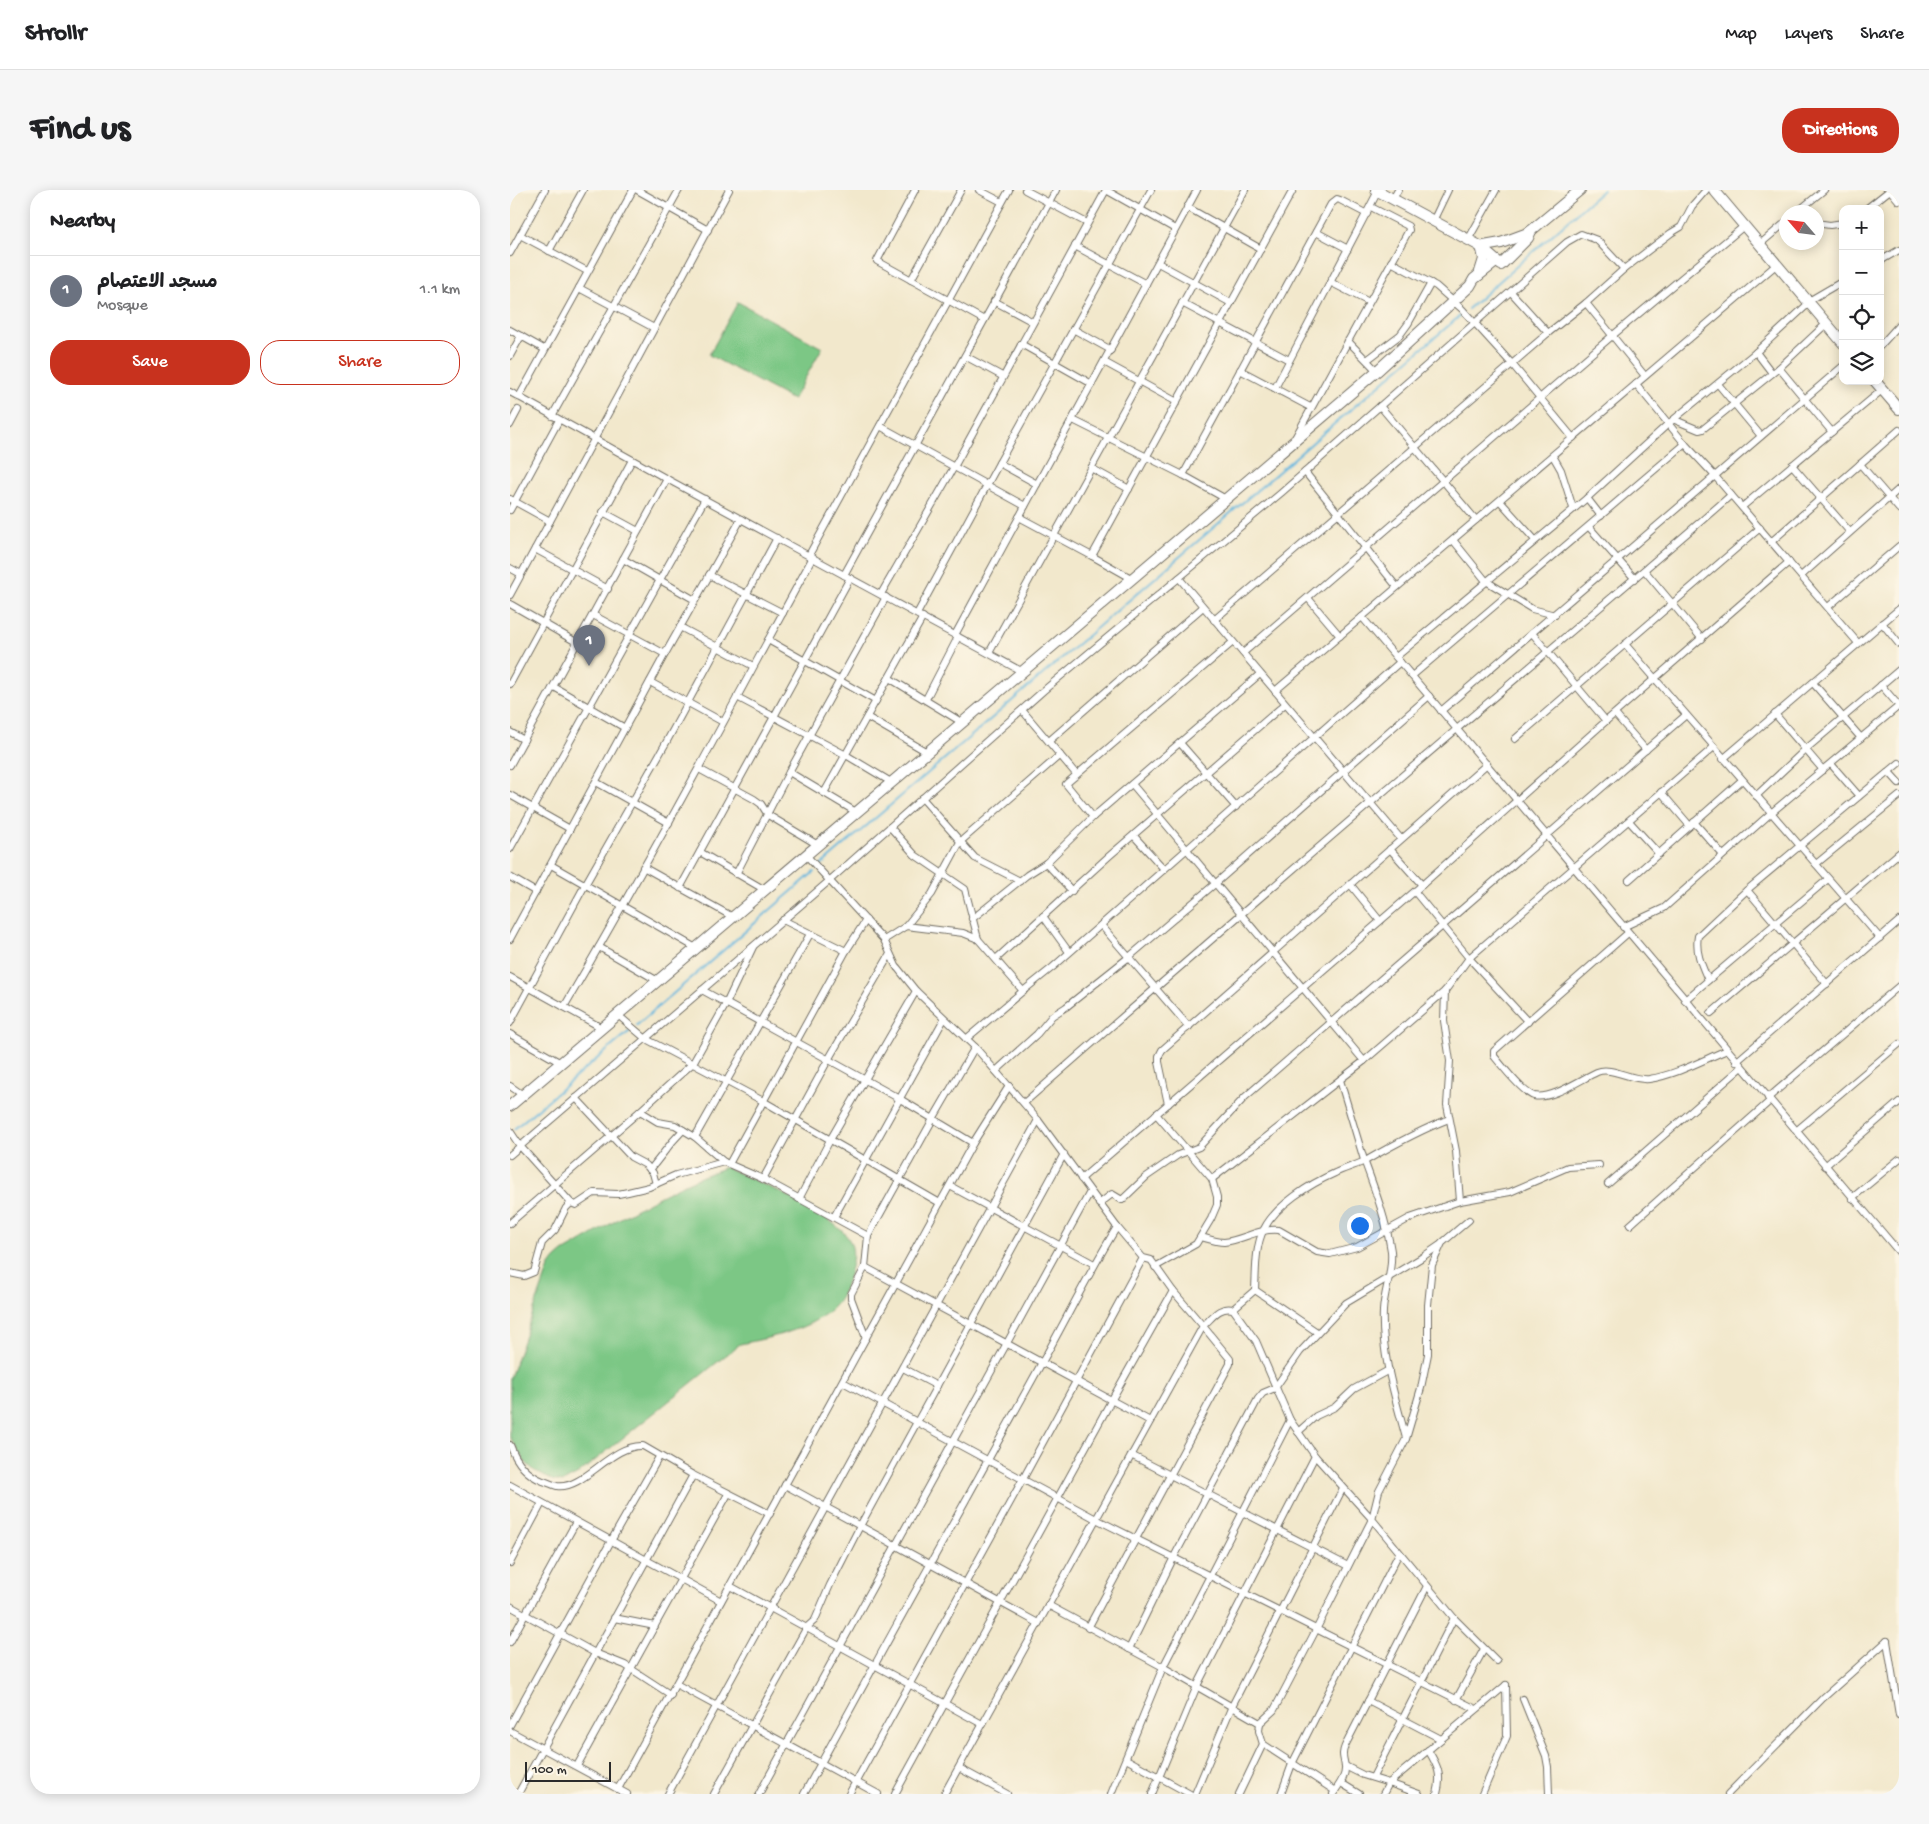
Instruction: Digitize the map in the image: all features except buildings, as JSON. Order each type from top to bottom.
[{"type":"main road","points":[[1377,190],[1395,194],[1433,221],[1502,260]]},
{"type":"main road","points":[[1470,286],[1477,283],[1530,232],[1579,190]]},
{"type":"main road","points":[[1714,190],[1807,303],[1840,340]]},
{"type":"main road","points":[[1481,247],[1501,244],[1530,232]]},
{"type":"main road","points":[[1479,275],[1484,259],[1481,247]]},
{"type":"main road","points":[[510,1106],[1376,371],[1453,302],[1479,275],[1502,260]]},
{"type":"main road","points":[[1878,385],[1899,409]]},
{"type":"street","points":[[511,250],[545,190]]},
{"type":"street","points":[[549,251],[583,190]]},
{"type":"street","points":[[518,397],[633,190]]},
{"type":"street","points":[[637,190],[708,230]]},
{"type":"street","points":[[552,416],[679,190]]},
{"type":"street","points":[[510,595],[730,190]]},
{"type":"street","points":[[915,190],[876,260],[984,320]]},
{"type":"street","points":[[911,280],[961,190]]},
{"type":"street","points":[[979,190],[1002,202]]},
{"type":"street","points":[[564,1007],[699,769],[880,426],[1009,190]]},
{"type":"street","points":[[1025,190],[1087,223]]},
{"type":"street","points":[[680,888],[805,661],[916,446],[1056,190]]},
{"type":"street","points":[[736,874],[1002,376],[1106,190],[1175,229]]},
{"type":"street","points":[[824,793],[889,678],[987,485],[1152,190]]},
{"type":"street","points":[[926,699],[956,636],[1019,517],[1197,190]]},
{"type":"street","points":[[989,653],[1245,190]]},
{"type":"street","points":[[1092,556],[1293,190]]},
{"type":"street","points":[[1275,388],[1371,207],[1377,190]]},
{"type":"street","points":[[1433,221],[1448,190]]},
{"type":"street","points":[[1468,240],[1496,190]]},
{"type":"street","points":[[1214,620],[1624,269],[1681,227],[1692,206],[1706,190]]},
{"type":"street","points":[[1806,205],[1824,190]]},
{"type":"street","points":[[1871,205],[1887,191],[1899,201]]},
{"type":"street","points":[[1183,475],[1331,204],[1337,199],[1367,214]]},
{"type":"street","points":[[1188,207],[1261,249]]},
{"type":"street","points":[[1292,443],[1409,228],[1371,207]]},
{"type":"street","points":[[1824,224],[1839,223]]},
{"type":"street","points":[[1243,653],[1612,336],[1744,226]]},
{"type":"street","points":[[1759,245],[1779,228]]},
{"type":"street","points":[[1316,232],[1348,249]]},
{"type":"street","points":[[510,1155],[829,881],[1022,710],[1305,472],[1566,242],[1580,234],[1597,240],[1624,269]]},
{"type":"street","points":[[520,235],[587,272]]},
{"type":"street","points":[[1074,246],[1146,284]]},
{"type":"street","points":[[1884,259],[1899,250]]},
{"type":"street","points":[[1391,262],[1431,283],[1475,323],[1512,364],[1572,438]]},
{"type":"street","points":[[1158,263],[1231,303]]},
{"type":"street","points":[[1275,691],[1776,265]]},
{"type":"street","points":[[1330,282],[1369,302]]},
{"type":"street","points":[[1367,360],[1400,335],[1431,283]]},
{"type":"street","points":[[966,1039],[1053,967],[1236,807],[1486,581],[1586,498],[1668,424],[1756,352],[1807,303],[1839,283]]},
{"type":"street","points":[[579,288],[654,328]]},
{"type":"street","points":[[1510,292],[1548,333]]},
{"type":"street","points":[[994,301],[1033,322]]},
{"type":"street","points":[[1182,303],[1290,360]]},
{"type":"street","points":[[1586,303],[1645,376]]},
{"type":"street","points":[[1675,420],[1699,430],[1712,423],[1779,368],[1826,324]]},
{"type":"street","points":[[1884,342],[1899,325]]},
{"type":"street","points":[[510,330],[544,349]]},
{"type":"street","points":[[1074,330],[1111,350]]},
{"type":"street","points":[[510,356],[521,336]]},
{"type":"street","points":[[1348,341],[1376,371]]},
{"type":"street","points":[[1021,344],[1092,384]]},
{"type":"street","points":[[1756,352],[1772,373]]},
{"type":"street","points":[[965,356],[1002,376]]},
{"type":"street","points":[[1104,362],[1176,402]]},
{"type":"street","points":[[1779,368],[1832,432]]},
{"type":"street","points":[[1441,711],[1839,369]]},
{"type":"street","points":[[1240,370],[1310,407]]},
{"type":"street","points":[[1636,384],[1685,444],[1742,507],[1858,643]]},
{"type":"street","points":[[1718,384],[1736,403],[1760,436]]},
{"type":"street","points":[[1742,507],[1882,390]]},
{"type":"street","points":[[510,392],[1023,672]]},
{"type":"street","points":[[1380,406],[1476,520]]},
{"type":"street","points":[[510,425],[518,410]]},
{"type":"street","points":[[510,510],[512,500],[559,420]]},
{"type":"street","points":[[1073,420],[1183,475],[1226,499]]},
{"type":"street","points":[[880,426],[1025,506]]},
{"type":"street","points":[[1771,542],[1899,430]]},
{"type":"street","points":[[1412,676],[1685,444]]},
{"type":"street","points":[[1553,456],[1561,470],[1573,508]]},
{"type":"street","points":[[510,684],[632,460]]},
{"type":"street","points":[[999,463],[1037,484]]},
{"type":"street","points":[[1860,464],[1899,509]]},
{"type":"street","points":[[1792,465],[1850,532]]},
{"type":"street","points":[[1090,468],[1129,489]]},
{"type":"street","points":[[1305,472],[1397,587]]},
{"type":"street","points":[[510,765],[667,479]]},
{"type":"street","points":[[1801,576],[1899,489]]},
{"type":"street","points":[[1024,1103],[1156,987],[1645,571],[1731,495]]},
{"type":"street","points":[[1586,498],[1601,516]]},
{"type":"street","points":[[512,500],[550,520]]},
{"type":"street","points":[[510,849],[705,500]]},
{"type":"street","points":[[1500,501],[1535,540]]},
{"type":"street","points":[[603,512],[638,531]]},
{"type":"street","points":[[1019,517],[1131,578]]},
{"type":"street","points":[[510,939],[665,654],[741,519]]},
{"type":"street","points":[[1589,527],[1635,579]]},
{"type":"street","points":[[1515,739],[1760,528]]},
{"type":"street","points":[[510,1023],[778,538]]},
{"type":"street","points":[[1453,540],[1486,581],[1532,609],[1554,615]]},
{"type":"street","points":[[1828,607],[1899,546]]},
{"type":"street","points":[[535,549],[608,589]]},
{"type":"street","points":[[624,559],[695,600]]},
{"type":"street","points":[[1081,1179],[1414,892],[1606,721],[1789,562]]},
{"type":"street","points":[[510,568],[521,574]]},
{"type":"street","points":[[1645,571],[1702,639]]},
{"type":"street","points":[[709,575],[782,613]]},
{"type":"street","points":[[1179,578],[1400,839]]},
{"type":"street","points":[[1308,598],[1340,636]]},
{"type":"street","points":[[510,604],[578,643]]},
{"type":"street","points":[[1048,741],[1203,607]]},
{"type":"street","points":[[1723,759],[1899,609]]},
{"type":"street","points":[[593,615],[665,654]]},
{"type":"street","points":[[1362,617],[1519,800],[1546,836],[1741,1068],[1899,1252]]},
{"type":"street","points":[[1882,623],[1899,644]]},
{"type":"street","points":[[680,627],[754,666]]},
{"type":"street","points":[[1532,633],[1606,721]]},
{"type":"street","points":[[768,640],[876,701]]},
{"type":"street","points":[[1093,817],[1066,784],[1233,642]]},
{"type":"street","points":[[1625,644],[1880,938]]},
{"type":"street","points":[[1756,796],[1806,749],[1899,670]]},
{"type":"street","points":[[972,919],[1046,863],[1093,817],[1260,674]]},
{"type":"street","points":[[889,678],[963,723]]},
{"type":"street","points":[[650,682],[723,722]]},
{"type":"street","points":[[1813,682],[1861,738]]},
{"type":"street","points":[[1623,926],[1664,908],[1723,854],[1899,706],[1881,685]]},
{"type":"street","points":[[554,687],[625,728]]},
{"type":"street","points":[[996,1071],[1037,1034],[1056,1013],[1129,957],[1429,696]]},
{"type":"street","points":[[736,697],[775,716],[891,782]]},
{"type":"street","points":[[996,959],[1158,814],[1285,704]]},
{"type":"street","points":[[1022,710],[1076,774]]},
{"type":"street","points":[[1615,714],[1646,750]]},
{"type":"street","points":[[1775,714],[1823,770]]},
{"type":"street","points":[[1099,1204],[1112,1194],[1122,1200],[1146,1176],[1178,1155],[1199,1147],[1245,1097],[1686,715]]},
{"type":"street","points":[[867,717],[927,752]]},
{"type":"street","points":[[510,732],[524,740]]},
{"type":"street","points":[[1180,743],[1236,807]]},
{"type":"street","points":[[1212,1179],[1364,1062],[1445,991],[1469,958],[1714,748]]},
{"type":"street","points":[[884,940],[906,926],[932,894],[960,842],[1060,755]]},
{"type":"street","points":[[1708,980],[1698,953],[1698,936],[1747,890],[1899,763]]},
{"type":"street","points":[[1168,1104],[1159,1056],[1162,1050],[1400,839],[1488,764]]},
{"type":"street","points":[[1831,764],[1859,796]]},
{"type":"street","points":[[699,769],[761,804],[768,814],[818,845]]},
{"type":"street","points":[[789,772],[856,812]]},
{"type":"street","points":[[1889,772],[1899,783]]},
{"type":"street","points":[[1629,880],[1742,780]]},
{"type":"street","points":[[596,782],[669,823]]},
{"type":"street","points":[[1132,784],[1364,1062]]},
{"type":"street","points":[[1661,792],[1723,854]]},
{"type":"street","points":[[510,795],[570,829]]},
{"type":"street","points":[[1816,864],[1899,796]]},
{"type":"street","points":[[922,798],[975,858],[1020,881]]},
{"type":"street","points":[[1629,821],[1659,854]]},
{"type":"street","points":[[890,827],[915,855],[967,892],[978,939],[1022,991]]},
{"type":"street","points":[[1134,836],[1164,868]]},
{"type":"street","points":[[1390,849],[1422,885]]},
{"type":"street","points":[[700,852],[764,890]]},
{"type":"street","points":[[1711,1013],[1899,853]]},
{"type":"street","points":[[806,855],[884,940],[890,954],[916,992],[975,1047],[1024,1103],[1117,1227],[1143,1258],[1151,1260],[1173,1292],[1231,1361],[1088,1628]]},
{"type":"street","points":[[1046,863],[1072,890]]},
{"type":"street","points":[[551,865],[696,948]]},
{"type":"street","points":[[643,867],[732,917]]},
{"type":"street","points":[[510,877],[536,892]]},
{"type":"street","points":[[1685,1000],[1828,878]]},
{"type":"street","points":[[1350,884],[1380,921]]},
{"type":"street","points":[[1747,890],[1827,984]]},
{"type":"street","points":[[1414,892],[1469,958],[1528,1022]]},
{"type":"street","points":[[1043,916],[1068,952]]},
{"type":"street","points":[[783,920],[846,951]]},
{"type":"street","points":[[510,1131],[520,1146],[571,1203],[576,1205],[594,1193],[618,1194],[656,1184],[676,1175],[726,1163],[763,1101],[846,951],[866,920]]},
{"type":"street","points":[[1736,1062],[1899,921]]},
{"type":"street","points":[[1101,925],[1189,1026]]},
{"type":"street","points":[[906,926],[963,933],[978,939]]},
{"type":"street","points":[[1628,933],[1493,1053],[1522,1087],[1533,1096],[1538,1096],[1555,1092],[1606,1070],[1631,1078],[1648,1079],[1665,1075],[1727,1050]]},
{"type":"street","points":[[695,1137],[810,934]]},
{"type":"street","points":[[510,1224],[693,1063],[726,1004],[754,944]]},
{"type":"street","points":[[599,947],[658,981]]},
{"type":"street","points":[[763,1179],[828,1060],[890,954]]},
{"type":"street","points":[[510,977],[602,1028]]},
{"type":"street","points":[[1630,1225],[1769,1099],[1899,986]]},
{"type":"street","points":[[702,990],[900,1099],[974,1143]]},
{"type":"street","points":[[1445,991],[1444,1021],[1450,1061],[1447,1105],[1456,1151],[1460,1200]]},
{"type":"street","points":[[799,1199],[830,1140],[916,992]]},
{"type":"street","points":[[618,1015],[646,1039],[763,1101],[940,1204]]},
{"type":"street","points":[[834,1217],[944,1019]]},
{"type":"street","points":[[510,1034],[561,1062]]},
{"type":"street","points":[[1796,1131],[1899,1044]]},
{"type":"street","points":[[866,1338],[851,1298],[865,1267],[868,1236],[933,1118],[975,1047]]},
{"type":"street","points":[[1608,1184],[1741,1068]]},
{"type":"street","points":[[1340,1080],[1365,1161],[1379,1198],[1386,1230],[1391,1259],[1383,1310],[1383,1327],[1389,1370],[1406,1439]]},
{"type":"street","points":[[510,1086],[523,1095]]},
{"type":"street","points":[[618,1790],[940,1204],[1009,1086]]},
{"type":"street","points":[[576,1098],[632,1157],[644,1163],[650,1170],[656,1184]]},
{"type":"street","points":[[1825,1166],[1899,1102]]},
{"type":"street","points":[[640,1111],[658,1122],[668,1123],[695,1137],[726,1163],[763,1179],[868,1236]]},
{"type":"street","points":[[1155,1267],[1192,1248],[1201,1237],[1215,1212],[1217,1204],[1212,1179],[1156,1114]]},
{"type":"street","points":[[944,1794],[1203,1326],[1224,1308],[1234,1309],[1255,1290],[1257,1259],[1263,1230],[1273,1215],[1283,1205],[1326,1178],[1365,1161],[1422,1130],[1449,1119]]},
{"type":"street","points":[[668,1794],[884,1404],[1038,1120]]},
{"type":"street","points":[[650,1170],[683,1130]]},
{"type":"street","points":[[714,1794],[807,1627],[814,1620],[860,1526],[1064,1154]]},
{"type":"street","points":[[1852,1198],[1899,1159]]},
{"type":"street","points":[[1201,1237],[1222,1242],[1263,1230],[1279,1230],[1323,1254],[1350,1250],[1410,1218],[1460,1200],[1510,1192],[1568,1167],[1599,1165]]},
{"type":"street","points":[[950,1186],[1094,1264]]},
{"type":"street","points":[[759,1794],[1090,1192]]},
{"type":"street","points":[[510,1273],[524,1276],[534,1272],[542,1242],[555,1230],[566,1208],[571,1203]]},
{"type":"street","points":[[1129,1649],[1174,1557],[1258,1399],[1264,1393],[1275,1388],[1294,1359],[1317,1332],[1346,1303],[1442,1243],[1469,1220]]},
{"type":"street","points":[[804,1794],[987,1460],[1042,1364],[1094,1264],[1117,1227]]},
{"type":"street","points":[[1239,1794],[1262,1744],[1259,1731],[1260,1723],[1274,1710],[1317,1628],[1372,1519],[1381,1486],[1406,1439],[1426,1370],[1430,1272],[1434,1258],[1442,1243]]},
{"type":"street","points":[[849,1794],[1023,1480],[1143,1258]]},
{"type":"street","points":[[865,1267],[1150,1421]]},
{"type":"street","points":[[1255,1290],[1317,1332]]},
{"type":"street","points":[[895,1794],[1110,1401],[1173,1292]]},
{"type":"street","points":[[1234,1309],[1256,1341],[1270,1370],[1275,1388],[1290,1420],[1298,1432],[1316,1456],[1372,1519],[1454,1618],[1497,1661]]},
{"type":"street","points":[[903,1368],[937,1386]]},
{"type":"street","points":[[1298,1432],[1316,1416],[1335,1407],[1354,1389],[1389,1370]]},
{"type":"street","points":[[843,1382],[1096,1519],[1476,1709]]},
{"type":"street","points":[[1111,1794],[1163,1667],[1290,1420]]},
{"type":"street","points":[[510,1445],[524,1470],[539,1479],[558,1486],[586,1477],[617,1453],[642,1446],[728,1494],[770,1514]]},
{"type":"street","points":[[1131,1455],[1348,1566]]},
{"type":"street","points":[[1152,1794],[1197,1686],[1276,1530],[1316,1456]]},
{"type":"street","points":[[510,1725],[659,1457]]},
{"type":"street","points":[[518,1794],[693,1475]]},
{"type":"street","points":[[510,1485],[722,1601]]},
{"type":"street","points":[[785,1485],[966,1582],[1038,1623]]},
{"type":"street","points":[[1195,1794],[1232,1706],[1343,1488]]},
{"type":"street","points":[[577,1766],[728,1494]]},
{"type":"street","points":[[510,1563],[542,1503]]},
{"type":"street","points":[[510,1642],[576,1522]]},
{"type":"street","points":[[1282,1794],[1292,1764],[1399,1553]]},
{"type":"street","points":[[730,1586],[982,1724]]},
{"type":"street","points":[[1262,1744],[1334,1792],[1341,1783],[1345,1766],[1342,1756],[1343,1751],[1427,1586]]},
{"type":"street","points":[[1048,1605],[1163,1667],[1260,1723]]},
{"type":"street","points":[[510,1606],[594,1653],[625,1665],[631,1671],[671,1695]]},
{"type":"street","points":[[614,1618],[655,1626]]},
{"type":"street","points":[[1373,1777],[1454,1618]]},
{"type":"street","points":[[1728,1794],[1823,1698],[1887,1641],[1899,1715]]},
{"type":"street","points":[[1456,1700],[1484,1649]]},
{"type":"street","points":[[676,1684],[878,1794]]},
{"type":"street","points":[[1383,1794],[1389,1782],[1506,1685],[1507,1736],[1482,1794]]},
{"type":"street","points":[[1523,1699],[1546,1756],[1549,1794]]},
{"type":"street","points":[[1368,1701],[1441,1740]]},
{"type":"street","points":[[510,1731],[627,1794]]},
{"type":"street","points":[[1428,1750],[1438,1767],[1440,1775],[1437,1794]]},
{"type":"street","points":[[1126,1759],[1190,1794]]},
{"type":"street","points":[[1345,1766],[1363,1775],[1389,1782],[1419,1794]]},
{"type":"street","points":[[959,1768],[997,1792],[1007,1794]]},
{"type":"street","points":[[1341,1783],[1359,1794]]},
{"type":"green space","points":[[738,302],[822,348],[793,400],[709,355]]},
{"type":"green space","points":[[726,1167],[803,1204],[843,1232],[850,1241],[853,1255],[848,1280],[840,1298],[826,1313],[804,1326],[778,1335],[740,1344],[578,1474],[563,1482],[552,1480],[536,1472],[525,1462],[510,1437],[510,1378],[549,1267],[563,1252],[642,1206],[704,1175]]},
{"type":"waterway","points":[[1468,309],[1603,190]]},
{"type":"waterway","points":[[821,865],[1461,315]]},
{"type":"waterway","points":[[637,1025],[814,872]]},
{"type":"waterway","points":[[514,1129],[630,1031]]},
{"type":"place","name":"مسجد الاعتصام","points":[[589,666]]}]
